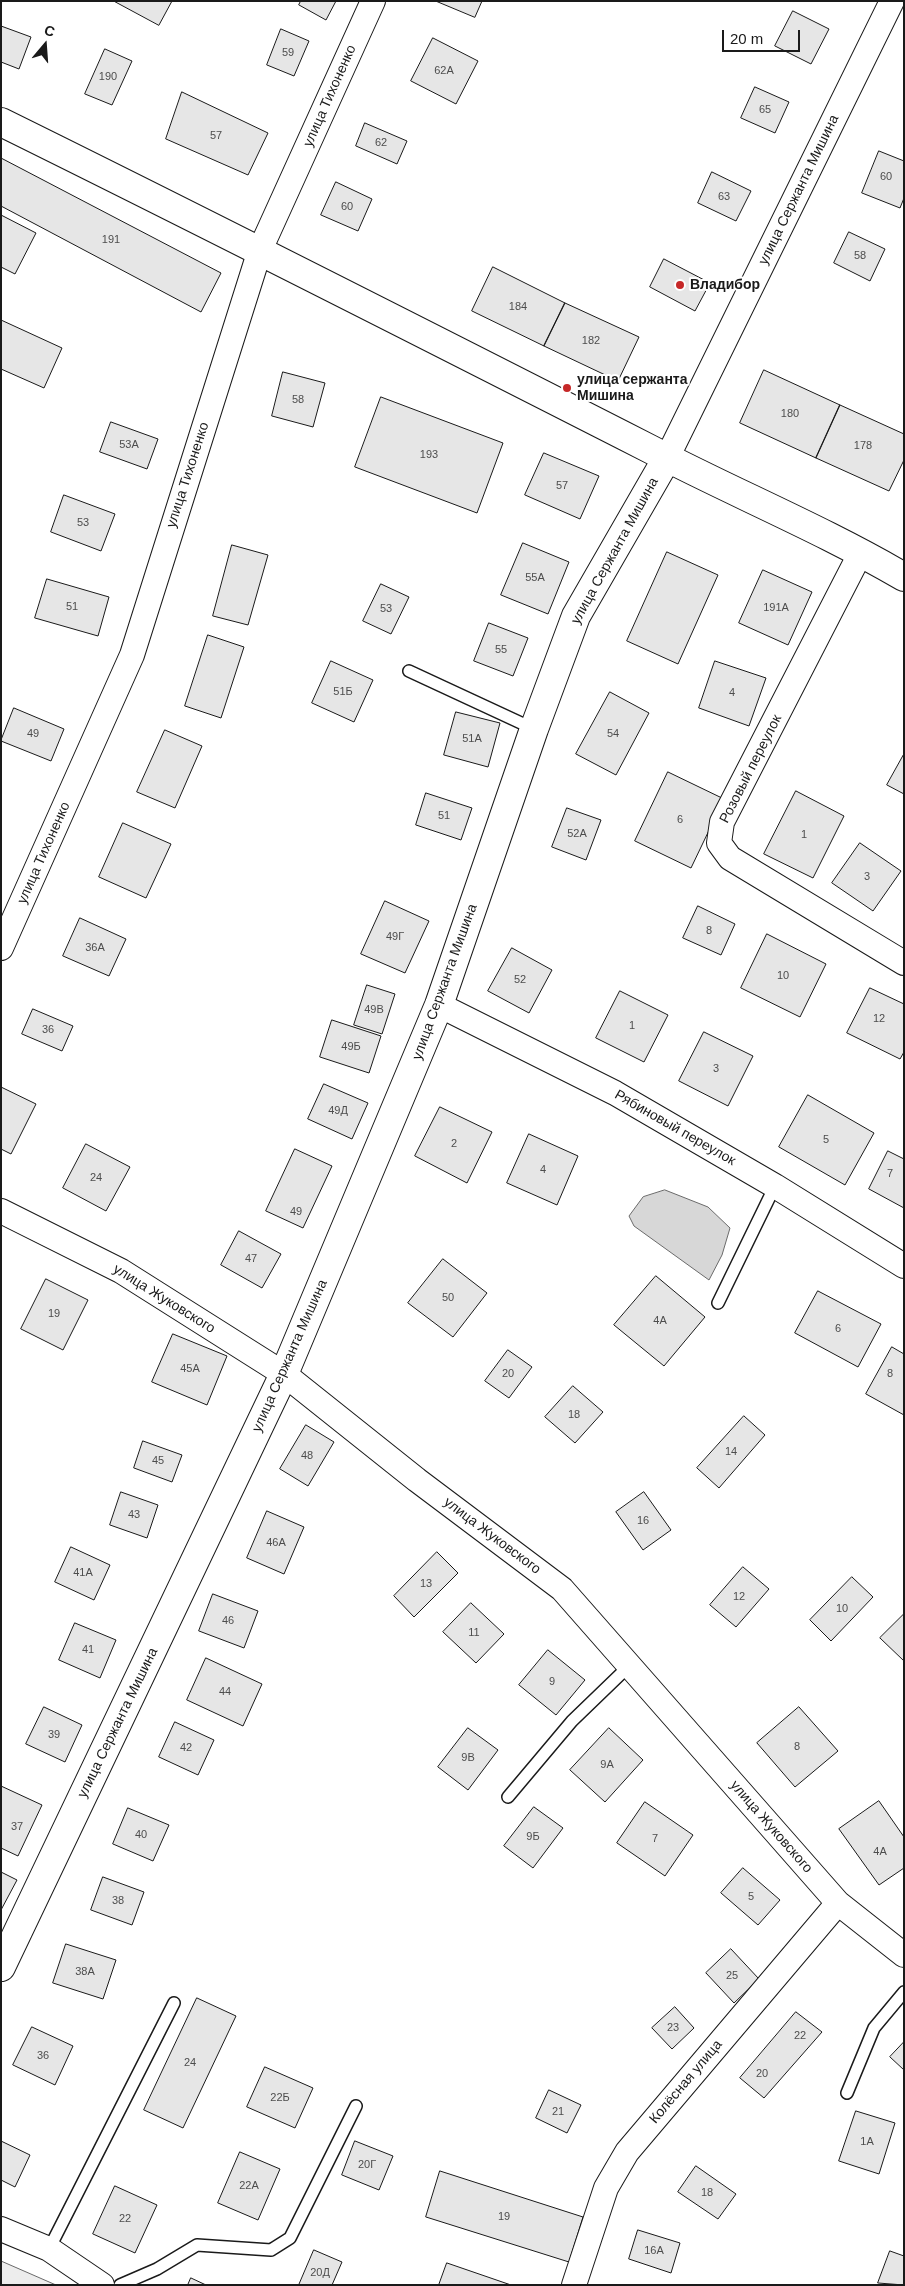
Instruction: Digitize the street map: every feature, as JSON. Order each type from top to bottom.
[{"type":"street","name":"улица Тихоненко","points":[[1,948],[132,655],[260,250],[373,1]]},
{"type":"street","name":"улица Сержанта Мишина","points":[[1,1967],[284,1374],[439,1005],[534,729],[576,616],[667,458],[892,1]]},
{"type":"street","points":[[1,122],[260,250],[667,458],[861,552],[904,577]]},
{"type":"street","name":"Розовый переулок","points":[[861,552],[722,822],[718,843],[730,858],[904,963]]},
{"type":"street","name":"Рябиновый переулок","points":[[439,1005],[615,1093],[776,1186],[904,1266]]},
{"type":"street","name":"улица Жуковского","points":[[1,1212],[121,1271],[284,1374],[418,1480],[562,1589],[838,1903],[904,1956]]},
{"type":"street","name":"Колёсная улица","points":[[574,2285],[606,2188],[627,2152],[838,1903]]},
{"type":"street","points":[[1,2229],[49,2249],[102,2285]]},
{"type":"lane","points":[[408,671],[534,729]]},
{"type":"lane","points":[[718,1303],[776,1186]]},
{"type":"lane","points":[[508,1797],[572,1721],[629,1666]]},
{"type":"lane","points":[[847,2093],[874,2028],[904,1992]]},
{"type":"lane","points":[[49,2249],[174,2003]]},
{"type":"lane","points":[[120,2285],[157,2269],[197,2244],[271,2250],[290,2238],[356,2106]]},
{"type":"shaded area","points":[[665,1190],[708,1207],[730,1228],[722,1255],[709,1280],[634,1226],[629,1216],[643,1197]]},
{"type":"shaded area","points":[[1,2261],[56,2285],[1,2285]]},
{"type":"building","points":[[114,1],[172,1],[159,25]]},
{"type":"building","points":[[301,1],[336,1],[326,20],[299,5]]},
{"type":"building","points":[[436,1],[482,1],[475,17]]},
{"type":"building","points":[[793,11],[829,29],[811,64],[775,46]]},
{"type":"building","points":[[1,26],[31,37],[19,69],[1,62]]},
{"type":"building","points":[[281,29],[309,41],[294,76],[267,65]]},
{"type":"building","points":[[433,38],[478,61],[456,104],[411,81]]},
{"type":"building","points":[[105,49],[132,61],[112,105],[85,94]]},
{"type":"building","points":[[755,87],[789,102],[775,133],[741,118]]},
{"type":"building","points":[[182,92],[268,133],[248,175],[166,139]]},
{"type":"building","points":[[365,123],[407,141],[397,164],[356,146]]},
{"type":"building","points":[[879,151],[904,161],[904,198],[900,208],[862,193]]},
{"type":"building","points":[[1,158],[221,273],[201,312],[1,206]]},
{"type":"building","points":[[712,172],[751,191],[736,221],[698,203]]},
{"type":"building","points":[[336,182],[372,199],[358,231],[321,215]]},
{"type":"building","points":[[1,215],[36,233],[15,274],[1,267]]},
{"type":"building","points":[[849,232],[885,249],[870,281],[834,263]]},
{"type":"building","name":"Владибор","points":[[664,259],[710,283],[695,311],[650,287]]},
{"type":"building","points":[[493,267],[565,303],[544,346],[472,311]]},
{"type":"building","points":[[565,303],[639,337],[618,381],[544,346]]},
{"type":"building","points":[[1,320],[62,348],[44,388],[1,369]]},
{"type":"building","points":[[764,370],[840,405],[816,458],[740,423]]},
{"type":"building","points":[[283,372],[325,383],[313,427],[272,416]]},
{"type":"building","points":[[381,397],[503,443],[477,513],[355,467]]},
{"type":"building","points":[[840,405],[904,434],[904,460],[889,491],[816,458]]},
{"type":"building","points":[[111,422],[158,439],[147,469],[100,452]]},
{"type":"building","points":[[544,453],[599,476],[580,519],[525,495]]},
{"type":"building","points":[[64,495],[115,514],[101,551],[51,532]]},
{"type":"building","points":[[523,543],[569,562],[548,614],[501,595]]},
{"type":"building","points":[[232,545],[268,555],[248,625],[213,616]]},
{"type":"building","points":[[667,552],[718,575],[678,664],[627,641]]},
{"type":"building","points":[[763,570],[812,592],[788,645],[739,623]]},
{"type":"building","points":[[47,579],[109,597],[98,636],[35,618]]},
{"type":"building","points":[[381,584],[409,597],[391,634],[363,621]]},
{"type":"building","points":[[489,623],[528,638],[513,676],[474,661]]},
{"type":"building","points":[[208,635],[244,647],[221,718],[185,706]]},
{"type":"building","points":[[331,661],[373,680],[354,722],[312,703]]},
{"type":"building","points":[[715,661],[766,678],[749,726],[699,708]]},
{"type":"building","points":[[610,692],[649,713],[616,775],[576,754]]},
{"type":"building","points":[[14,708],[64,729],[51,761],[1,741]]},
{"type":"building","points":[[456,712],[500,723],[488,767],[444,755]]},
{"type":"building","points":[[165,730],[202,746],[175,808],[137,792]]},
{"type":"building","points":[[904,754],[904,794],[887,785]]},
{"type":"building","points":[[668,772],[724,799],[691,868],[635,841]]},
{"type":"building","points":[[796,791],[844,816],[813,878],[764,854]]},
{"type":"building","points":[[426,793],[472,808],[461,840],[416,825]]},
{"type":"building","points":[[567,808],[601,820],[586,860],[552,847]]},
{"type":"building","points":[[123,823],[171,844],[146,898],[99,877]]},
{"type":"building","points":[[860,843],[901,871],[873,911],[832,883]]},
{"type":"building","points":[[385,901],[429,921],[405,973],[361,954]]},
{"type":"building","points":[[698,906],[735,924],[721,955],[683,938]]},
{"type":"building","points":[[80,918],[126,939],[109,976],[63,956]]},
{"type":"building","points":[[767,934],[826,964],[800,1017],[741,988]]},
{"type":"building","points":[[512,948],[552,970],[529,1013],[488,991]]},
{"type":"building","points":[[367,985],[395,994],[382,1034],[354,1025]]},
{"type":"building","points":[[870,988],[904,1004],[904,1052],[900,1059],[847,1033]]},
{"type":"building","points":[[620,991],[668,1015],[644,1062],[596,1038]]},
{"type":"building","points":[[33,1009],[73,1026],[62,1051],[22,1034]]},
{"type":"building","points":[[332,1020],[381,1036],[369,1073],[320,1057]]},
{"type":"building","points":[[704,1032],[753,1056],[728,1106],[679,1081]]},
{"type":"building","points":[[324,1084],[368,1103],[352,1139],[308,1119]]},
{"type":"building","points":[[1,1087],[36,1104],[11,1154],[1,1149]]},
{"type":"building","points":[[808,1095],[874,1133],[845,1185],[779,1147]]},
{"type":"building","points":[[440,1107],[492,1132],[467,1183],[415,1156]]},
{"type":"building","points":[[529,1134],[578,1156],[557,1205],[507,1183]]},
{"type":"building","points":[[86,1144],[130,1167],[106,1211],[63,1188]]},
{"type":"building","points":[[295,1149],[332,1166],[303,1228],[266,1211]]},
{"type":"building","points":[[888,1151],[904,1159],[904,1208],[869,1189]]},
{"type":"building","points":[[239,1231],[281,1254],[262,1288],[221,1265]]},
{"type":"building","points":[[443,1259],[487,1293],[453,1337],[408,1303]]},
{"type":"building","points":[[656,1276],[705,1317],[664,1366],[614,1325]]},
{"type":"building","points":[[46,1279],[88,1300],[63,1350],[21,1329]]},
{"type":"building","points":[[818,1291],[881,1324],[858,1367],[795,1333]]},
{"type":"building","points":[[173,1334],[227,1356],[207,1405],[152,1382]]},
{"type":"building","points":[[892,1347],[904,1354],[904,1415],[866,1394]]},
{"type":"building","points":[[508,1350],[532,1367],[509,1398],[485,1381]]},
{"type":"building","points":[[573,1386],[603,1412],[575,1443],[545,1417]]},
{"type":"building","points":[[744,1416],[765,1435],[719,1488],[697,1468]]},
{"type":"building","points":[[306,1425],[334,1442],[308,1486],[280,1469]]},
{"type":"building","points":[[143,1441],[182,1455],[172,1482],[134,1468]]},
{"type":"building","points":[[121,1492],[158,1505],[147,1538],[110,1525]]},
{"type":"building","points":[[644,1492],[671,1530],[643,1550],[616,1512]]},
{"type":"building","points":[[267,1511],[304,1527],[284,1574],[247,1558]]},
{"type":"building","points":[[71,1547],[110,1565],[94,1600],[55,1582]]},
{"type":"building","points":[[437,1552],[458,1573],[414,1617],[394,1596]]},
{"type":"building","points":[[743,1567],[769,1589],[736,1627],[710,1605]]},
{"type":"building","points":[[852,1577],[873,1597],[831,1641],[810,1620]]},
{"type":"building","points":[[213,1594],[258,1611],[244,1648],[199,1631]]},
{"type":"building","points":[[471,1603],[504,1634],[476,1663],[443,1632]]},
{"type":"building","points":[[904,1614],[904,1661],[880,1638]]},
{"type":"building","points":[[75,1623],[116,1640],[100,1678],[59,1660]]},
{"type":"building","points":[[548,1650],[585,1680],[556,1715],[519,1685]]},
{"type":"building","points":[[206,1658],[262,1684],[243,1726],[187,1700]]},
{"type":"building","points":[[44,1707],[82,1725],[65,1762],[26,1744]]},
{"type":"building","points":[[799,1707],[838,1751],[795,1787],[757,1743]]},
{"type":"building","points":[[175,1722],[214,1740],[198,1775],[159,1757]]},
{"type":"building","points":[[468,1728],[498,1750],[468,1790],[438,1767]]},
{"type":"building","points":[[609,1728],[643,1760],[605,1802],[570,1770]]},
{"type":"building","points":[[1,1786],[42,1805],[18,1856],[1,1848]]},
{"type":"building","points":[[879,1801],[904,1837],[904,1868],[879,1885],[839,1829]]},
{"type":"building","points":[[645,1802],[693,1835],[665,1876],[617,1843]]},
{"type":"building","points":[[534,1807],[563,1828],[533,1868],[504,1846]]},
{"type":"building","points":[[128,1808],[169,1825],[153,1861],[113,1844]]},
{"type":"building","points":[[743,1868],[780,1900],[758,1925],[721,1893]]},
{"type":"building","points":[[1,1872],[17,1880],[1,1910]]},
{"type":"building","points":[[103,1877],[144,1892],[132,1925],[91,1910]]},
{"type":"building","points":[[66,1944],[116,1960],[103,1999],[53,1983]]},
{"type":"building","points":[[731,1949],[759,1979],[734,2003],[706,1973]]},
{"type":"building","points":[[197,1998],[236,2016],[183,2128],[144,2110]]},
{"type":"building","points":[[675,2007],[694,2028],[672,2049],[652,2028]]},
{"type":"building","points":[[796,2012],[822,2032],[764,2098],[740,2078]]},
{"type":"building","points":[[32,2027],[73,2046],[55,2085],[13,2065]]},
{"type":"building","points":[[904,2042],[904,2070],[890,2057]]},
{"type":"building","points":[[265,2067],[313,2088],[295,2128],[247,2107]]},
{"type":"building","points":[[549,2090],[581,2105],[567,2133],[536,2118]]},
{"type":"building","points":[[856,2111],[895,2123],[879,2174],[839,2161]]},
{"type":"building","points":[[1,2141],[30,2155],[15,2187],[1,2180]]},
{"type":"building","points":[[355,2141],[393,2156],[379,2190],[342,2175]]},
{"type":"building","points":[[240,2152],[280,2169],[258,2220],[218,2203]]},
{"type":"building","points":[[696,2166],[736,2194],[718,2219],[678,2192]]},
{"type":"building","points":[[440,2171],[583,2217],[569,2262],[426,2217]]},
{"type":"building","points":[[115,2186],[157,2205],[135,2253],[93,2234]]},
{"type":"building","points":[[638,2230],[680,2243],[671,2273],[629,2259]]},
{"type":"building","points":[[314,2250],[342,2262],[332,2285],[299,2285]]},
{"type":"building","points":[[890,2251],[904,2256],[904,2285],[878,2283]]},
{"type":"building","points":[[447,2263],[511,2285],[439,2285]]},
{"type":"building","points":[[191,2278],[206,2285],[188,2285]]},
{"type":"place","name":"Владибор","points":[[680,285]]},
{"type":"place","name":"улица cержанта Мишина","points":[[567,388]]}]
